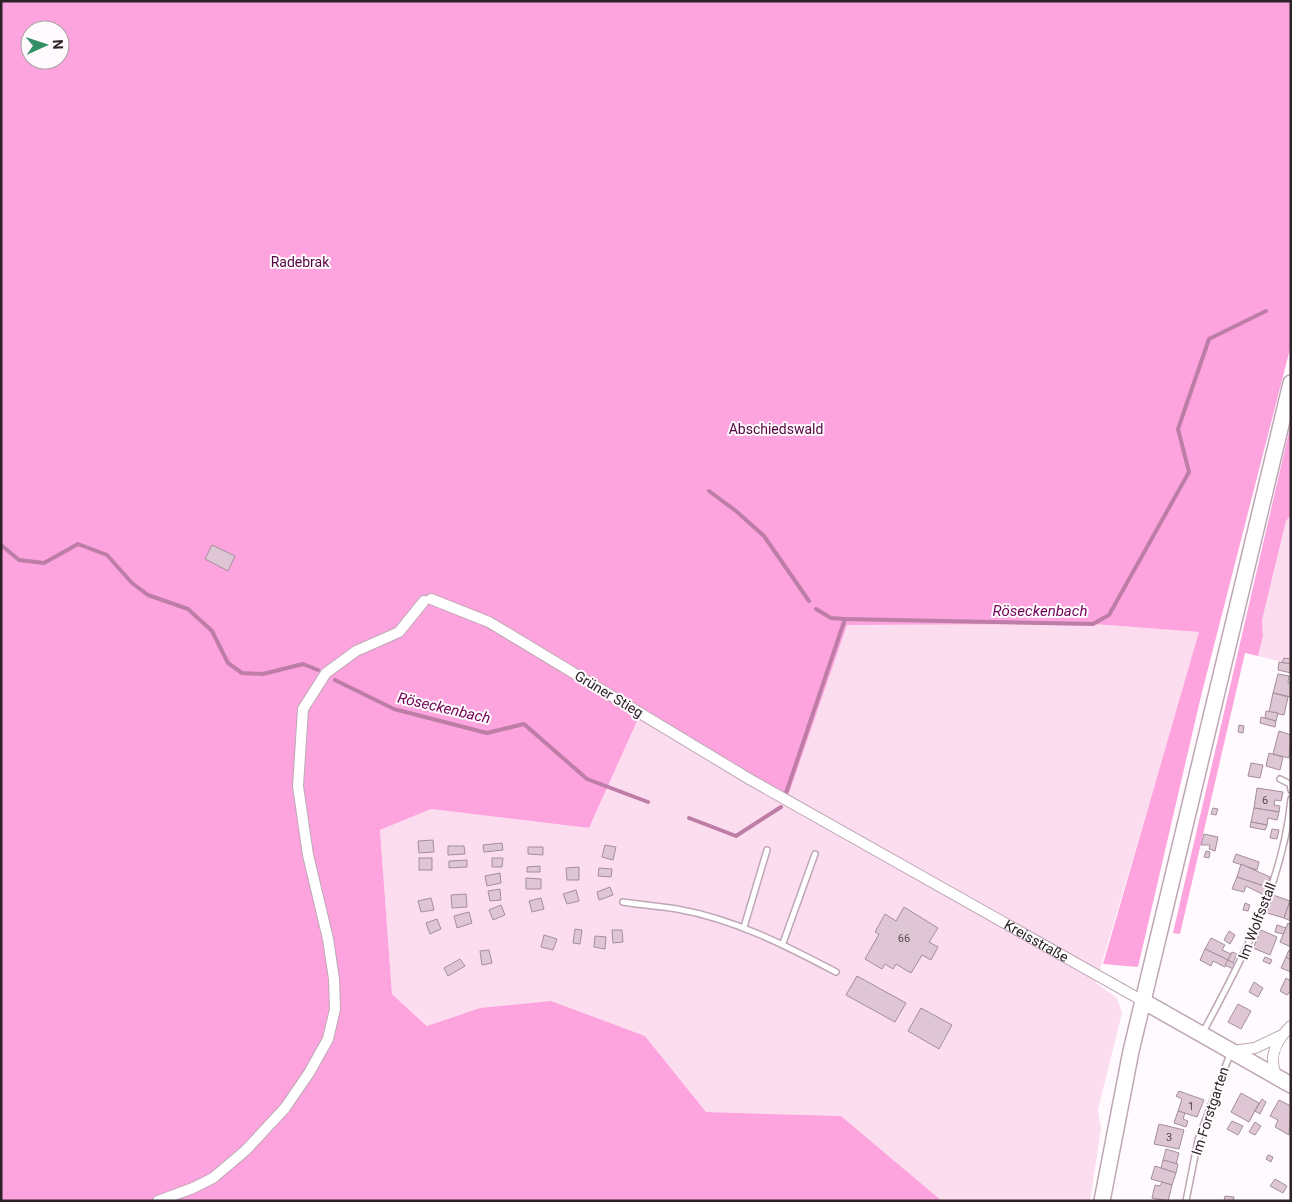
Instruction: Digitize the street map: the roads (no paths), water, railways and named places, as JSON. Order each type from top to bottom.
[{"type":"main road","points":[[1102,1201],[1126,1073],[1291,383]]},
{"type":"main road","name":"Kreisstraße","points":[[1143,1001],[1291,1085]]},
{"type":"street","name":"Grüner Stieg","points":[[158,1201],[193,1188],[213,1178],[246,1150],[284,1108],[309,1074],[328,1039],[335,1009],[334,979],[328,939],[308,855],[298,786],[303,709],[326,673],[356,651],[398,632],[427,600],[489,622],[782,797]]},
{"type":"street","name":"Kreisstraße","points":[[782,797],[1143,1001]]},
{"type":"street","points":[[1231,1051],[1255,1048],[1280,1036],[1291,1026]]},
{"type":"street","points":[[1276,1076],[1272,1062],[1280,1036]]},
{"type":"lane","points":[[1280,779],[1290,784],[1291,790]]},
{"type":"lane","name":"Im Wolfsstall","points":[[1202,1034],[1240,964],[1258,925],[1276,870],[1291,800]]},
{"type":"lane","points":[[744,928],[767,850]]},
{"type":"lane","points":[[783,943],[815,854]]},
{"type":"lane","points":[[624,902],[678,909],[744,928],[783,943],[836,972]]},
{"type":"lane","name":"Im Forstgarten","points":[[1186,1201],[1198,1140],[1231,1051]]},
{"type":"waterway","name":"Röseckenbach","points":[[786,793],[845,619],[1093,624],[1109,615],[1189,472],[1178,429],[1209,339],[1266,311]]},
{"type":"waterway","points":[[709,491],[736,511],[764,536],[809,601]]},
{"type":"waterway","name":"Röseckenbach","points":[[1,545],[19,560],[44,563],[78,544],[107,555],[132,583],[148,595],[188,609],[212,631],[228,663],[242,673],[263,674],[303,664],[318,670]]},
{"type":"waterway","points":[[816,609],[831,618],[845,619]]},
{"type":"waterway","name":"Röseckenbach","points":[[335,680],[394,709],[487,733],[524,724],[587,779],[648,802]]},
{"type":"waterway","name":"Röseckenbach","points":[[689,818],[736,836],[781,807]]},
{"type":"park label","name":"Radebrak","points":[[300,262]]},
{"type":"park label","name":"Abschiedswald","points":[[776,429]]}]
